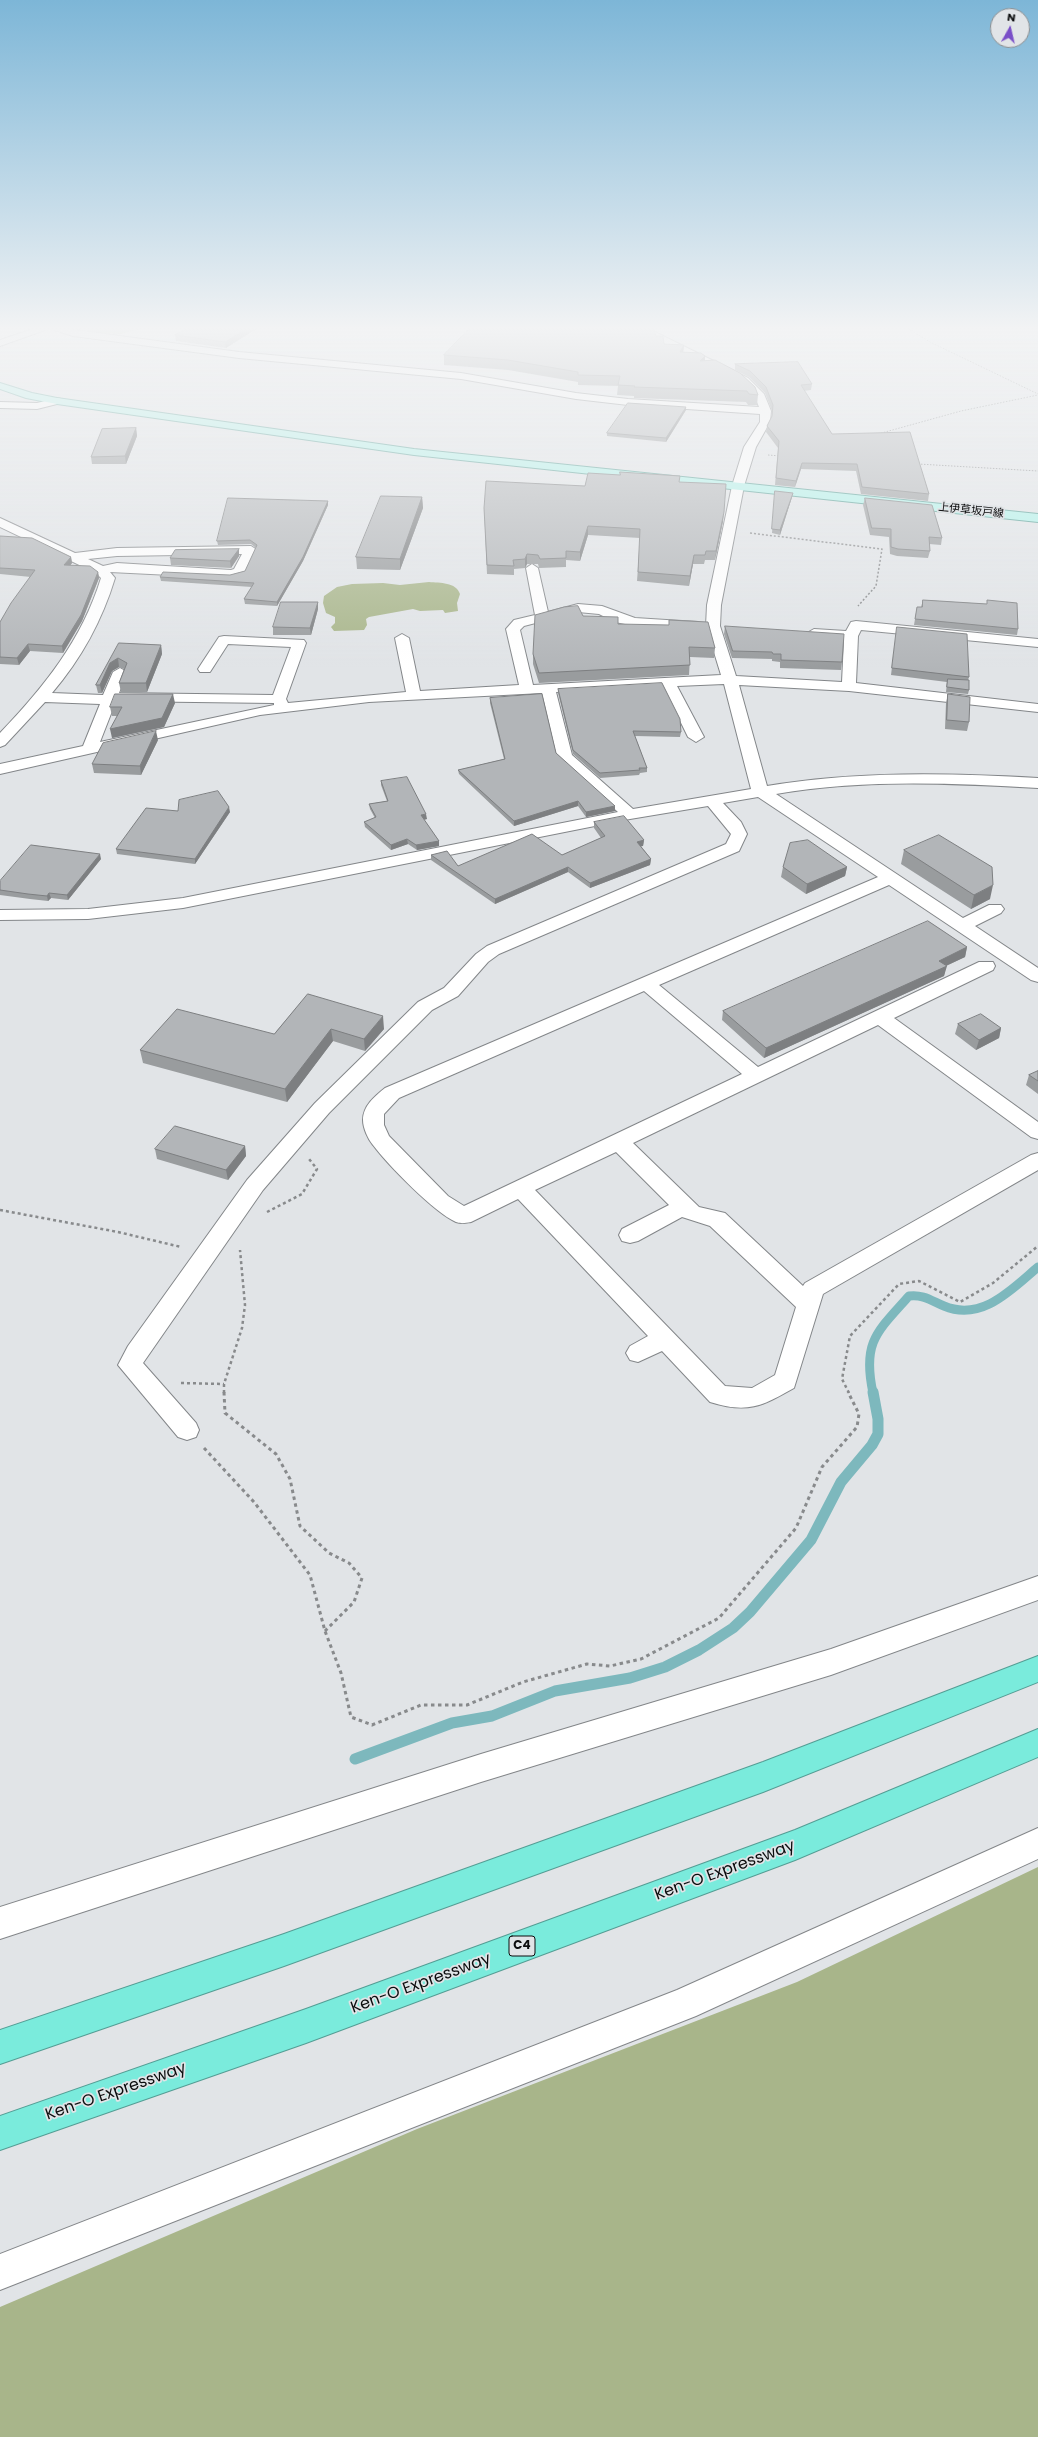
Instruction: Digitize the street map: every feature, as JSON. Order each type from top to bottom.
[{"type":"highway","points":[[0,2047],[284,1950],[733,1788],[1038,1669]]},
{"type":"highway","name":"Ken-O Expressway","points":[[0,2133],[306,2026],[796,1845],[1038,1743]]},
{"type":"main road","name":"上伊草坂戸線","points":[[349,443],[414,452],[1038,518]]},
{"type":"street","points":[[754,443],[748,454],[738,486],[730,531],[715,597],[713,626],[730,679],[760,791],[1038,976]]},
{"type":"street","points":[[0,522],[101,570],[108,578],[90,629],[42,697],[0,742]]},
{"type":"street","points":[[73,557],[117,552],[251,550],[239,572],[231,574],[117,567],[101,570]]},
{"type":"street","points":[[532,568],[542,616]]},
{"type":"street","points":[[527,690],[513,629],[519,623],[578,608],[602,610],[620,619],[635,622],[728,627]]},
{"type":"street","points":[[849,687],[854,630]]},
{"type":"street","points":[[797,632],[854,630],[1038,643]]},
{"type":"street","points":[[402,638],[414,696]]},
{"type":"street","points":[[206,669],[224,640],[299,643],[281,703]]},
{"type":"street","points":[[89,750],[120,672]]},
{"type":"street","points":[[42,697],[281,703],[730,679],[849,687],[1038,708]]},
{"type":"street","points":[[668,682],[696,737]]},
{"type":"street","points":[[548,689],[565,757],[630,814]]},
{"type":"street","points":[[0,769],[260,711],[281,703]]},
{"type":"street","points":[[0,914],[88,914],[183,903],[630,814],[710,799],[807,784],[894,778],[1000,779],[1038,783]]},
{"type":"street","points":[[187,1430],[130,1365],[136,1353],[205,1253],[255,1185],[322,1108],[406,1024],[425,1006],[451,992],[482,958],[493,950],[733,847],[738,834],[735,826],[710,799]]},
{"type":"street","points":[[890,878],[392,1093],[379,1103],[373,1114],[373,1127],[380,1140],[440,1201],[463,1216],[986,966]]},
{"type":"street","points":[[962,926],[995,909]]},
{"type":"street","points":[[645,983],[757,1076]]},
{"type":"street","points":[[880,1017],[1038,1132]]},
{"type":"street","points":[[618,1141],[692,1214],[717,1219],[808,1305]]},
{"type":"street","points":[[520,1188],[719,1395],[755,1398],[785,1381],[813,1289],[1038,1160]]},
{"type":"street","points":[[630,1235],[685,1206]]},
{"type":"street","points":[[638,1353],[664,1338]]},
{"type":"street","points":[[0,1923],[481,1768],[831,1662],[1038,1588]]},
{"type":"street","points":[[0,2272],[684,2004],[1038,1843]]},
{"type":"path","points":[[748,454],[786,456]]},
{"type":"path","points":[[917,464],[1038,471]]},
{"type":"path","points":[[730,531],[882,549],[876,586],[859,604],[854,613],[854,630]]},
{"type":"path","points":[[263,1214],[302,1194],[317,1169],[294,1140]]},
{"type":"path","points":[[0,1210],[118,1232],[205,1253]]},
{"type":"path","points":[[241,1244],[245,1305],[242,1328],[224,1384],[225,1413],[236,1424],[276,1454],[290,1479],[300,1526],[329,1553],[349,1563],[362,1578],[361,1592],[351,1607],[325,1631]]},
{"type":"path","points":[[187,1430],[254,1502],[310,1576],[325,1631],[341,1672],[351,1718],[372,1725],[421,1705],[467,1705],[522,1682],[587,1664],[610,1666],[641,1659],[719,1618],[796,1528],[822,1466],[857,1427],[859,1414],[842,1379],[850,1336],[899,1284],[919,1281],[960,1302],[994,1283],[1038,1246]]},
{"type":"path","points":[[147,1386],[192,1382],[224,1384]]},
{"type":"green space","points":[[429,582],[451,585],[458,590],[460,594],[457,603],[458,611],[445,613],[443,610],[420,611],[413,609],[369,617],[366,619],[367,625],[364,630],[334,631],[331,627],[335,623],[335,617],[326,613],[323,603],[324,596],[337,587],[352,584],[383,583],[400,585]]},
{"type":"green space","points":[[1038,1867],[1038,2437],[0,2437],[0,2307],[417,2129],[797,1982]]},
{"type":"building","points":[[97,443],[130,443],[125,456],[91,457]]},
{"type":"building","points":[[779,443],[913,443],[929,494],[862,487],[857,464],[802,463],[796,481],[776,478]]},
{"type":"building","points":[[620,472],[680,476],[679,482],[726,484],[724,512],[716,551],[706,551],[705,555],[694,555],[690,576],[638,572],[640,529],[588,526],[580,552],[566,551],[566,558],[540,559],[538,555],[527,554],[525,559],[513,560],[514,566],[487,565],[484,508],[486,481],[585,486],[588,473],[620,475]]},
{"type":"building","points":[[775,491],[793,493],[780,530],[772,529]]},
{"type":"building","points":[[381,496],[422,497],[400,559],[356,557]]},
{"type":"building","points":[[228,498],[328,501],[303,557],[277,602],[244,599],[254,583],[160,577],[163,572],[230,575],[245,571],[257,545],[250,540],[217,541]]},
{"type":"building","points":[[865,498],[932,505],[942,538],[929,537],[930,551],[898,549],[891,547],[891,529],[872,528]]},
{"type":"building","points":[[0,536],[32,538],[71,557],[64,565],[90,566],[98,572],[81,615],[62,646],[28,644],[17,658],[0,657],[0,622],[11,603],[35,570],[0,568]]},
{"type":"building","points":[[239,549],[230,561],[170,558],[175,550]]},
{"type":"building","points":[[923,600],[987,604],[987,600],[1017,603],[1018,629],[915,619],[917,607],[922,607]]},
{"type":"building","points":[[281,602],[318,602],[310,628],[273,627]]},
{"type":"building","points":[[578,606],[583,616],[618,617],[618,624],[669,625],[669,620],[708,622],[715,648],[689,647],[690,665],[539,673],[533,654],[535,615],[564,607]]},
{"type":"building","points":[[725,626],[844,634],[842,662],[781,660],[781,654],[773,654],[772,652],[733,651]]},
{"type":"building","points":[[897,627],[967,634],[969,677],[892,668]]},
{"type":"building","points":[[119,643],[161,645],[146,683],[119,683],[127,663],[118,658],[110,663],[100,685],[96,685]]},
{"type":"building","points":[[948,679],[969,680],[969,690],[947,687]]},
{"type":"building","points":[[662,683],[680,719],[681,732],[633,731],[647,768],[639,768],[640,770],[600,773],[573,750],[558,689]]},
{"type":"building","points":[[115,694],[173,694],[162,718],[110,729],[122,707],[110,707]]},
{"type":"building","points":[[542,694],[556,753],[615,806],[586,812],[578,801],[514,821],[458,770],[505,759],[490,698]]},
{"type":"building","points":[[948,694],[970,697],[969,722],[947,720]]},
{"type":"building","points":[[156,731],[140,766],[92,764],[103,743]]},
{"type":"building","points":[[407,777],[426,814],[421,815],[439,841],[416,845],[407,839],[391,845],[364,822],[376,817],[369,804],[388,801],[381,781]]},
{"type":"building","points":[[218,791],[229,807],[195,859],[116,849],[146,808],[178,811],[179,800]]},
{"type":"building","points":[[624,816],[644,840],[637,842],[651,859],[590,883],[568,867],[495,899],[431,855],[447,851],[458,866],[532,834],[562,855],[605,836],[594,822]]},
{"type":"building","points":[[939,835],[992,867],[993,885],[974,895],[904,850]]},
{"type":"building","points":[[808,840],[847,867],[807,884],[783,867],[790,843]]},
{"type":"building","points":[[31,845],[100,854],[67,895],[49,893],[47,896],[0,890],[0,881]]},
{"type":"building","points":[[928,921],[967,947],[939,961],[947,966],[766,1048],[723,1011]]},
{"type":"building","points":[[308,994],[383,1016],[364,1039],[331,1029],[285,1089],[140,1050],[177,1009],[274,1034]]},
{"type":"building","points":[[981,1014],[1001,1028],[979,1040],[958,1024]]},
{"type":"building","points":[[1038,1071],[1038,1081],[1029,1075]]},
{"type":"building","points":[[175,1126],[245,1146],[226,1170],[155,1149]]},
{"type":"waterway","points":[[873,1393],[869,1361],[871,1349],[875,1339],[888,1319],[909,1296],[923,1297],[958,1310],[971,1310],[996,1301],[1018,1285],[1038,1267]]},
{"type":"waterway","points":[[355,1759],[452,1723],[492,1716],[555,1691],[630,1678],[665,1667],[699,1650],[733,1628],[750,1612],[811,1540],[841,1482],[872,1445],[878,1434],[878,1419],[873,1392]]}]
